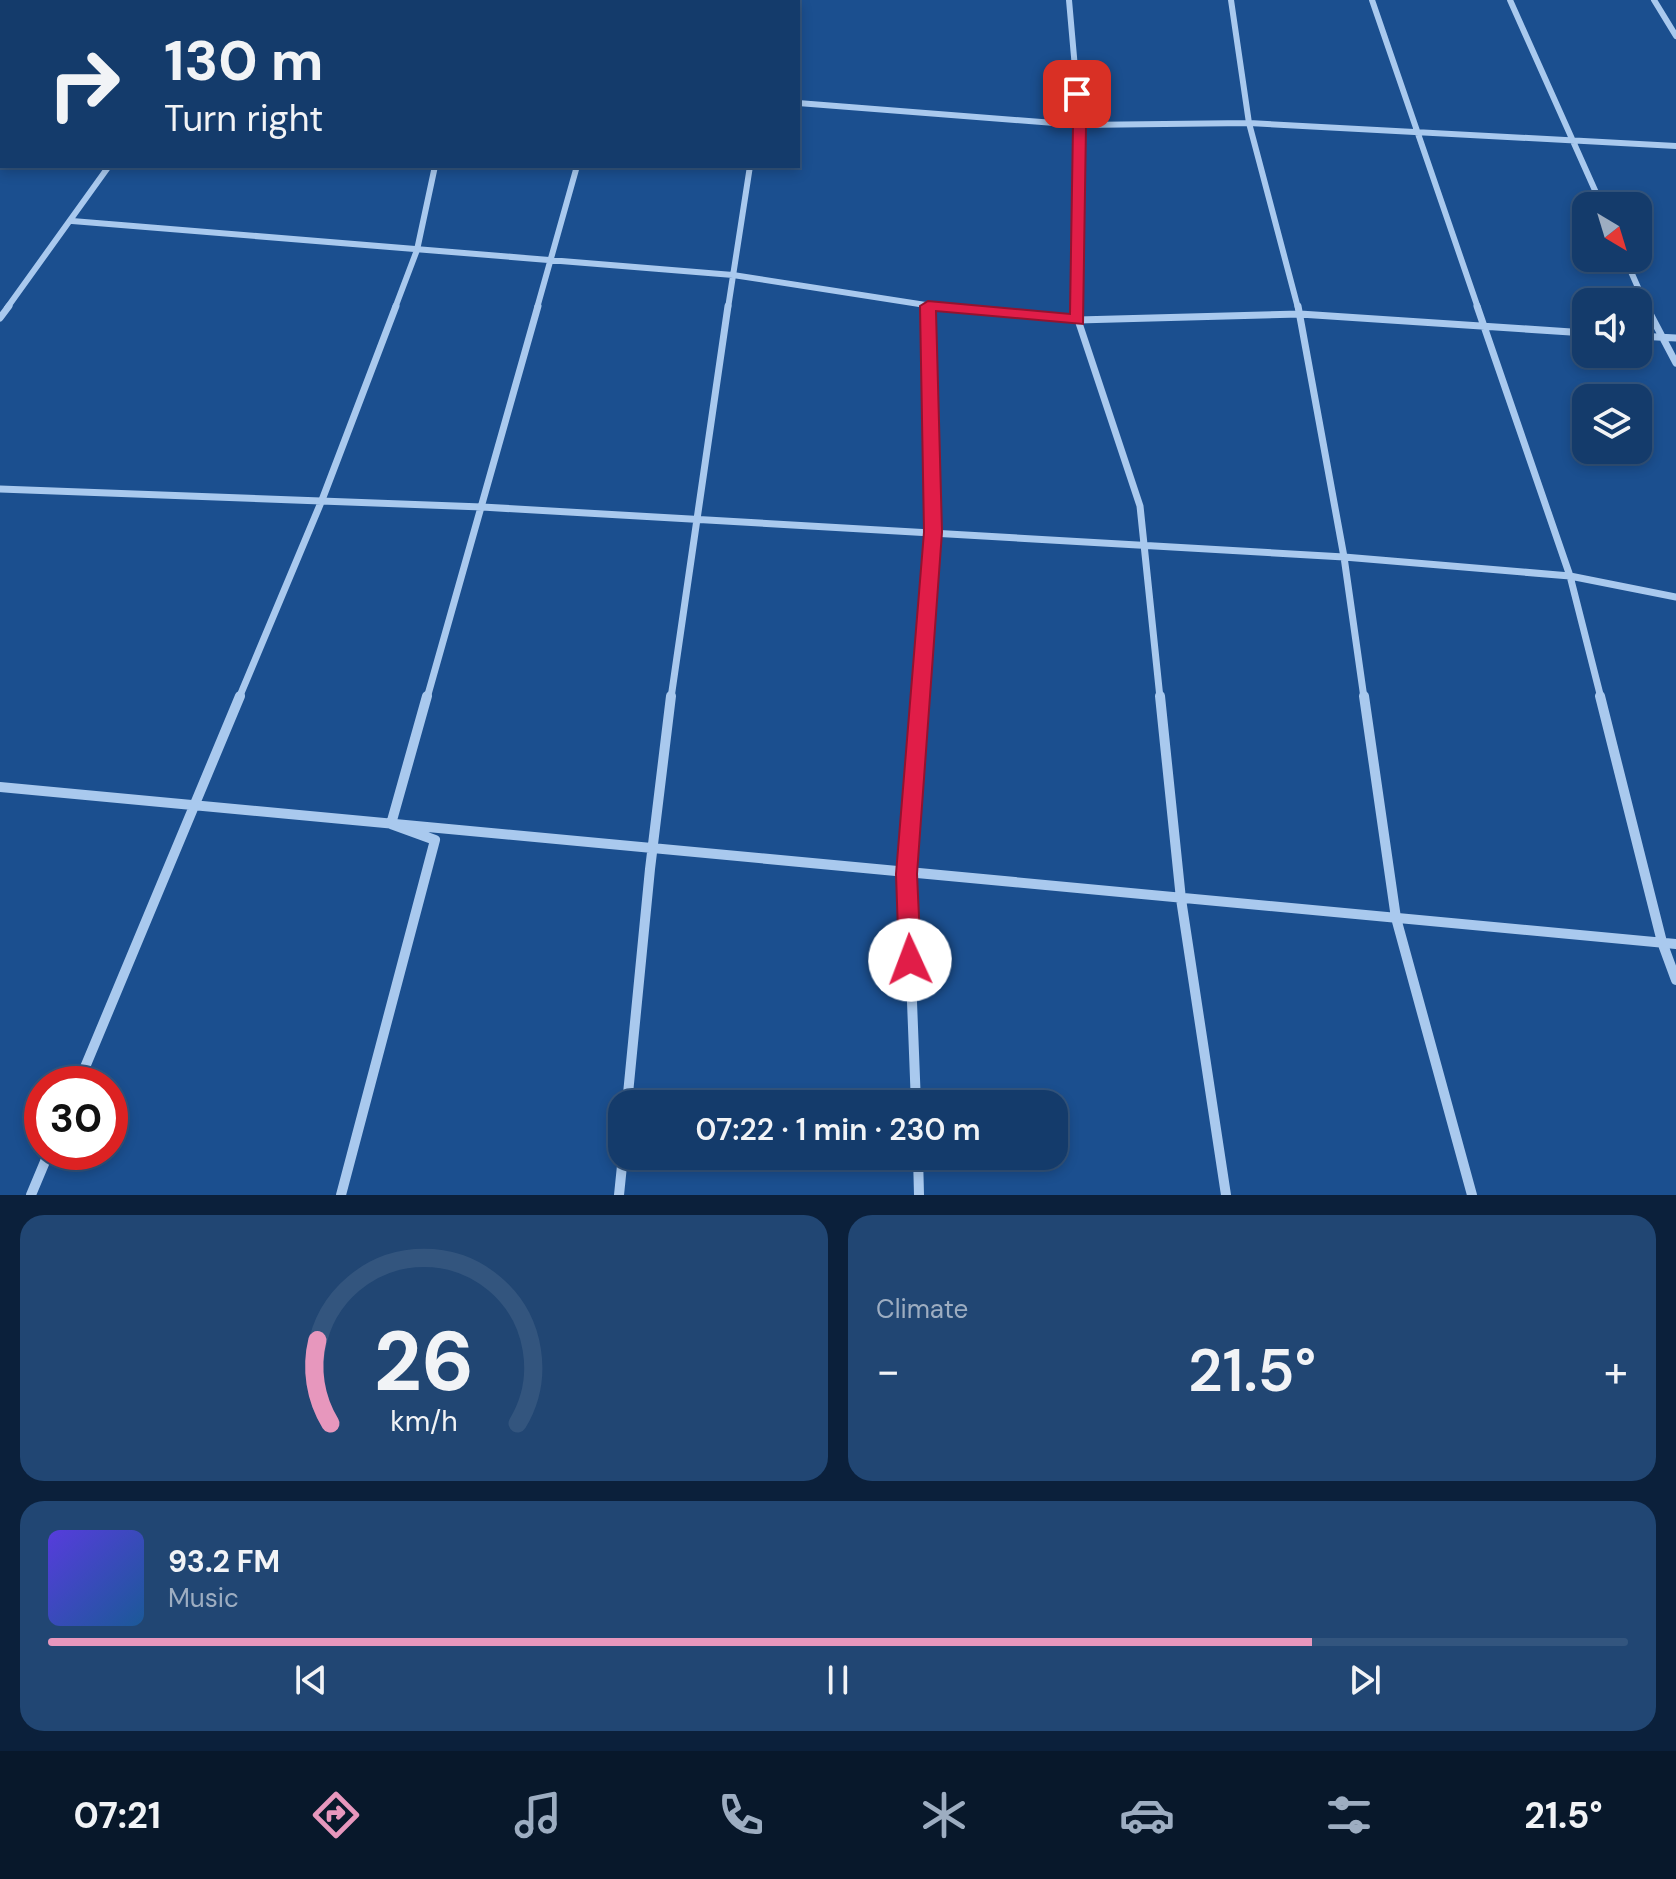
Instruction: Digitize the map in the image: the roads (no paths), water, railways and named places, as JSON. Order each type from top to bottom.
[{"type":"street","points":[[1069,0],[1080,125],[1078,320],[1140,506],[1181,899],[1226,1195]]},
{"type":"street","points":[[1231,0],[1249,123],[1300,314],[1344,557],[1396,918],[1472,1195]]},
{"type":"street","points":[[1372,0],[1570,576],[1662,942],[1676,980]]},
{"type":"street","points":[[1510,0],[1596,192]]},
{"type":"street","points":[[1654,0],[1676,36]]},
{"type":"street","points":[[800,103],[1080,125],[1249,123],[1676,146]]},
{"type":"street","points":[[0,318],[108,168]]},
{"type":"street","points":[[86,1066],[322,500],[417,250],[435,168]]},
{"type":"street","points":[[391,824],[576,168]]},
{"type":"street","points":[[628,1090],[694,521],[750,168]]},
{"type":"street","points":[[72,221],[733,275],[928,306],[1078,320],[1300,314],[1572,332]]},
{"type":"street","points":[[1631,272],[1660,337],[1676,363]]},
{"type":"street","points":[[915,1090],[907,874],[933,532],[928,306]]},
{"type":"street","points":[[1652,337],[1676,338]]},
{"type":"street","points":[[0,489],[482,507],[1344,557],[1570,576],[1676,597]]},
{"type":"street","points":[[0,787],[1676,944]]},
{"type":"street","points":[[341,1195],[435,840],[391,824]]},
{"type":"street","points":[[31,1195],[41,1170]]},
{"type":"street","points":[[619,1195],[622,1170]]},
{"type":"street","points":[[918,1170],[919,1195]]}]
